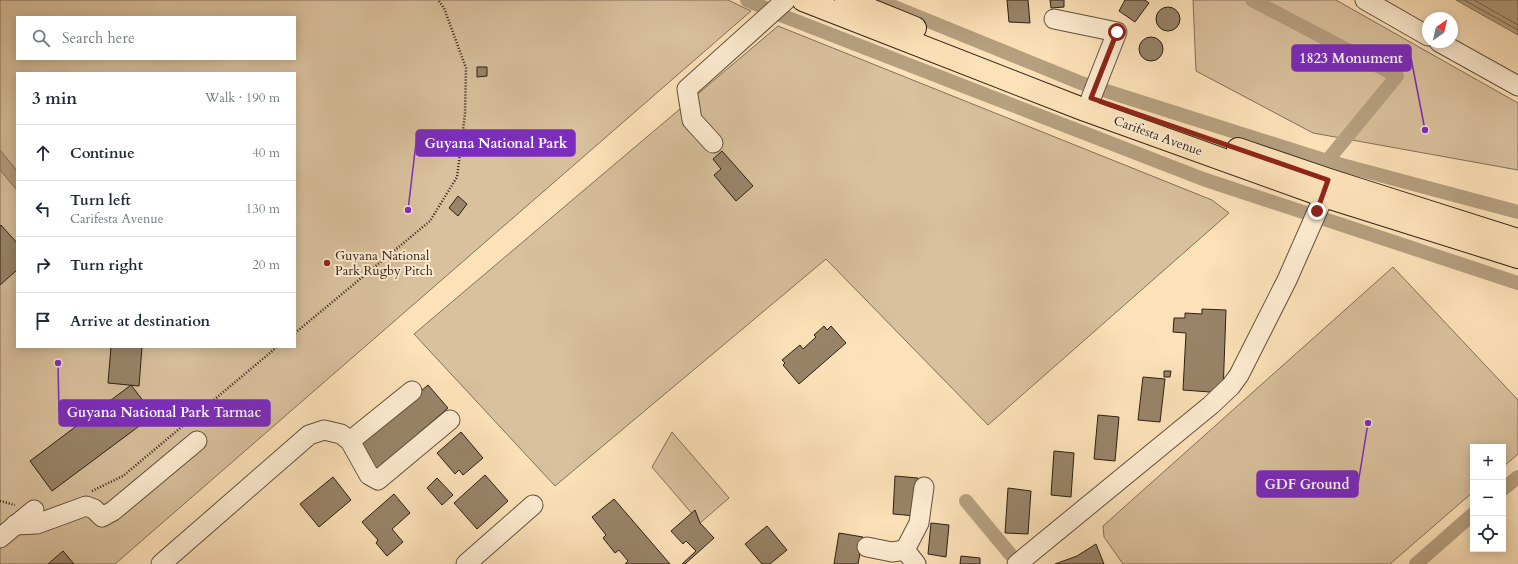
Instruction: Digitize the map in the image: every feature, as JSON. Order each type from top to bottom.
[{"type":"main road","name":"Carifesta Avenue","points":[[803,0],[1321,202],[1518,258]]},
{"type":"main road","name":"Carifesta Avenue","points":[[846,0],[1091,98],[1321,202],[1518,240]]},
{"type":"street","points":[[1365,0],[1422,33]]},
{"type":"street","points":[[713,143],[692,120],[687,89],[784,2]]},
{"type":"street","points":[[1054,19],[1117,32],[1091,98]]},
{"type":"street","points":[[1450,48],[1518,86]]},
{"type":"street","points":[[1017,564],[1211,405],[1236,381],[1254,349],[1277,301],[1321,202]]},
{"type":"street","points":[[350,441],[412,391]]},
{"type":"street","points":[[160,564],[308,435],[324,430],[341,434],[350,441],[369,475],[378,480],[450,420]]},
{"type":"street","points":[[15,525],[37,524],[86,506],[94,509],[102,517],[113,511],[197,441]]},
{"type":"street","points":[[867,547],[910,557],[919,523],[924,487]]},
{"type":"street","points":[[466,564],[533,505]]},
{"type":"street","points":[[0,538],[34,510]]},
{"type":"path","points":[[296,331],[430,221],[457,177],[465,114],[466,68],[444,8],[438,0]]},
{"type":"path","points":[[90,493],[123,476],[277,348]]},
{"type":"path","points":[[0,501],[34,510]]},
{"type":"shaded area","points":[[0,0],[728,0],[751,11],[115,564],[0,564]]},
{"type":"shaded area","points":[[1193,0],[1336,0],[1518,103],[1518,170],[1313,133],[1196,71]]},
{"type":"shaded area","points":[[778,26],[1212,200],[1229,213],[988,425],[826,259],[555,486],[414,334]]},
{"type":"shaded area","points":[[1393,267],[1518,400],[1518,454],[1506,464],[1506,444],[1470,444],[1470,495],[1390,564],[1123,564],[1104,537],[1103,526]]},
{"type":"shaded area","points":[[672,432],[729,498],[700,523],[652,467]]},
{"type":"water","points":[[1456,0],[1518,0],[1518,35]]},
{"type":"water","points":[[0,150],[16,170],[16,189],[0,170]]},
{"type":"building","points":[[1007,0],[1028,0],[1030,23],[1009,22]]},
{"type":"building","points":[[1050,0],[1064,0],[1064,7],[1051,8]]},
{"type":"building","points":[[1125,0],[1145,0],[1149,3],[1135,22],[1119,11]]},
{"type":"building","points":[[1168,7],[1177,10],[1180,19],[1177,28],[1168,31],[1159,28],[1156,19],[1159,10]]},
{"type":"building","points":[[1151,37],[1156,38],[1162,44],[1162,54],[1156,60],[1151,61],[1146,60],[1140,54],[1139,49],[1140,44],[1146,38]]},
{"type":"building","points":[[477,67],[487,67],[487,76],[477,77]]},
{"type":"building","points":[[722,151],[753,186],[736,201],[714,175],[721,169],[713,159]]},
{"type":"building","points":[[458,196],[467,204],[458,216],[449,208]]},
{"type":"building","points":[[1,225],[16,242],[16,271],[0,285]]},
{"type":"building","points":[[1202,309],[1226,310],[1223,393],[1183,390],[1186,333],[1173,332],[1174,318],[1185,318],[1185,313],[1202,314]]},
{"type":"building","points":[[824,326],[827,330],[831,326],[846,343],[799,384],[783,365],[785,363],[782,360],[800,345],[803,349],[816,337],[814,335]]},
{"type":"building","points":[[111,348],[142,348],[139,386],[108,383]]},
{"type":"building","points":[[1164,371],[1171,371],[1170,377],[1164,377]]},
{"type":"building","points":[[1143,377],[1165,379],[1160,422],[1138,420]]},
{"type":"building","points":[[131,385],[154,415],[52,491],[30,461]]},
{"type":"building","points":[[428,385],[448,408],[376,470],[356,447]]},
{"type":"building","points":[[1098,415],[1119,417],[1115,461],[1094,459]]},
{"type":"building","points":[[461,432],[483,458],[463,475],[459,470],[455,474],[437,453]]},
{"type":"building","points":[[1054,451],[1074,453],[1071,497],[1051,495]]},
{"type":"building","points":[[485,475],[508,501],[477,529],[454,503]]},
{"type":"building","points":[[895,476],[918,478],[916,516],[893,514]]},
{"type":"building","points":[[333,477],[351,500],[319,527],[300,504]]},
{"type":"building","points":[[437,478],[453,495],[442,505],[427,488]]},
{"type":"building","points":[[1008,488],[1031,491],[1028,534],[1005,533]]},
{"type":"building","points":[[394,494],[410,513],[392,529],[403,542],[387,556],[376,543],[378,540],[362,522]]},
{"type":"building","points":[[614,499],[670,564],[625,564],[628,561],[619,550],[615,553],[603,538],[606,535],[592,517]]},
{"type":"building","points":[[695,510],[700,523],[714,538],[685,564],[682,564],[696,551],[686,541],[683,544],[671,531]]},
{"type":"building","points":[[931,523],[949,525],[946,557],[928,554]]},
{"type":"building","points":[[767,526],[787,550],[770,564],[762,564],[745,544]]},
{"type":"building","points":[[839,533],[863,537],[858,564],[834,564]]},
{"type":"building","points":[[1096,544],[1104,564],[1055,564],[1077,556]]},
{"type":"building","points":[[63,551],[74,564],[48,564]]},
{"type":"building","points":[[961,556],[980,558],[980,564],[960,564]]},
{"type":"waterway","points":[[747,0],[778,14],[1203,179],[1518,283]]},
{"type":"waterway","points":[[877,0],[1081,83],[1327,161],[1518,212]]},
{"type":"waterway","points":[[1252,0],[1397,76],[1327,161]]},
{"type":"waterway","points":[[1506,487],[1518,477]]},
{"type":"waterway","points":[[966,501],[1011,555]]},
{"type":"waterway","points":[[1416,564],[1471,516]]},
{"type":"place","name":"1823 Monument","points":[[1425,130]]},
{"type":"place","name":"Guyana National Park","points":[[408,210]]},
{"type":"place","name":"Guyana National Park Rugby Pitch","points":[[327,263]]},
{"type":"place","name":"Guyana National Park Tarmac","points":[[58,363]]},
{"type":"place","name":"GDF Ground","points":[[1368,423]]},
{"type":"route","points":[[1117,32],[1091,98],[1328,180],[1324,196],[1317,211]]}]
